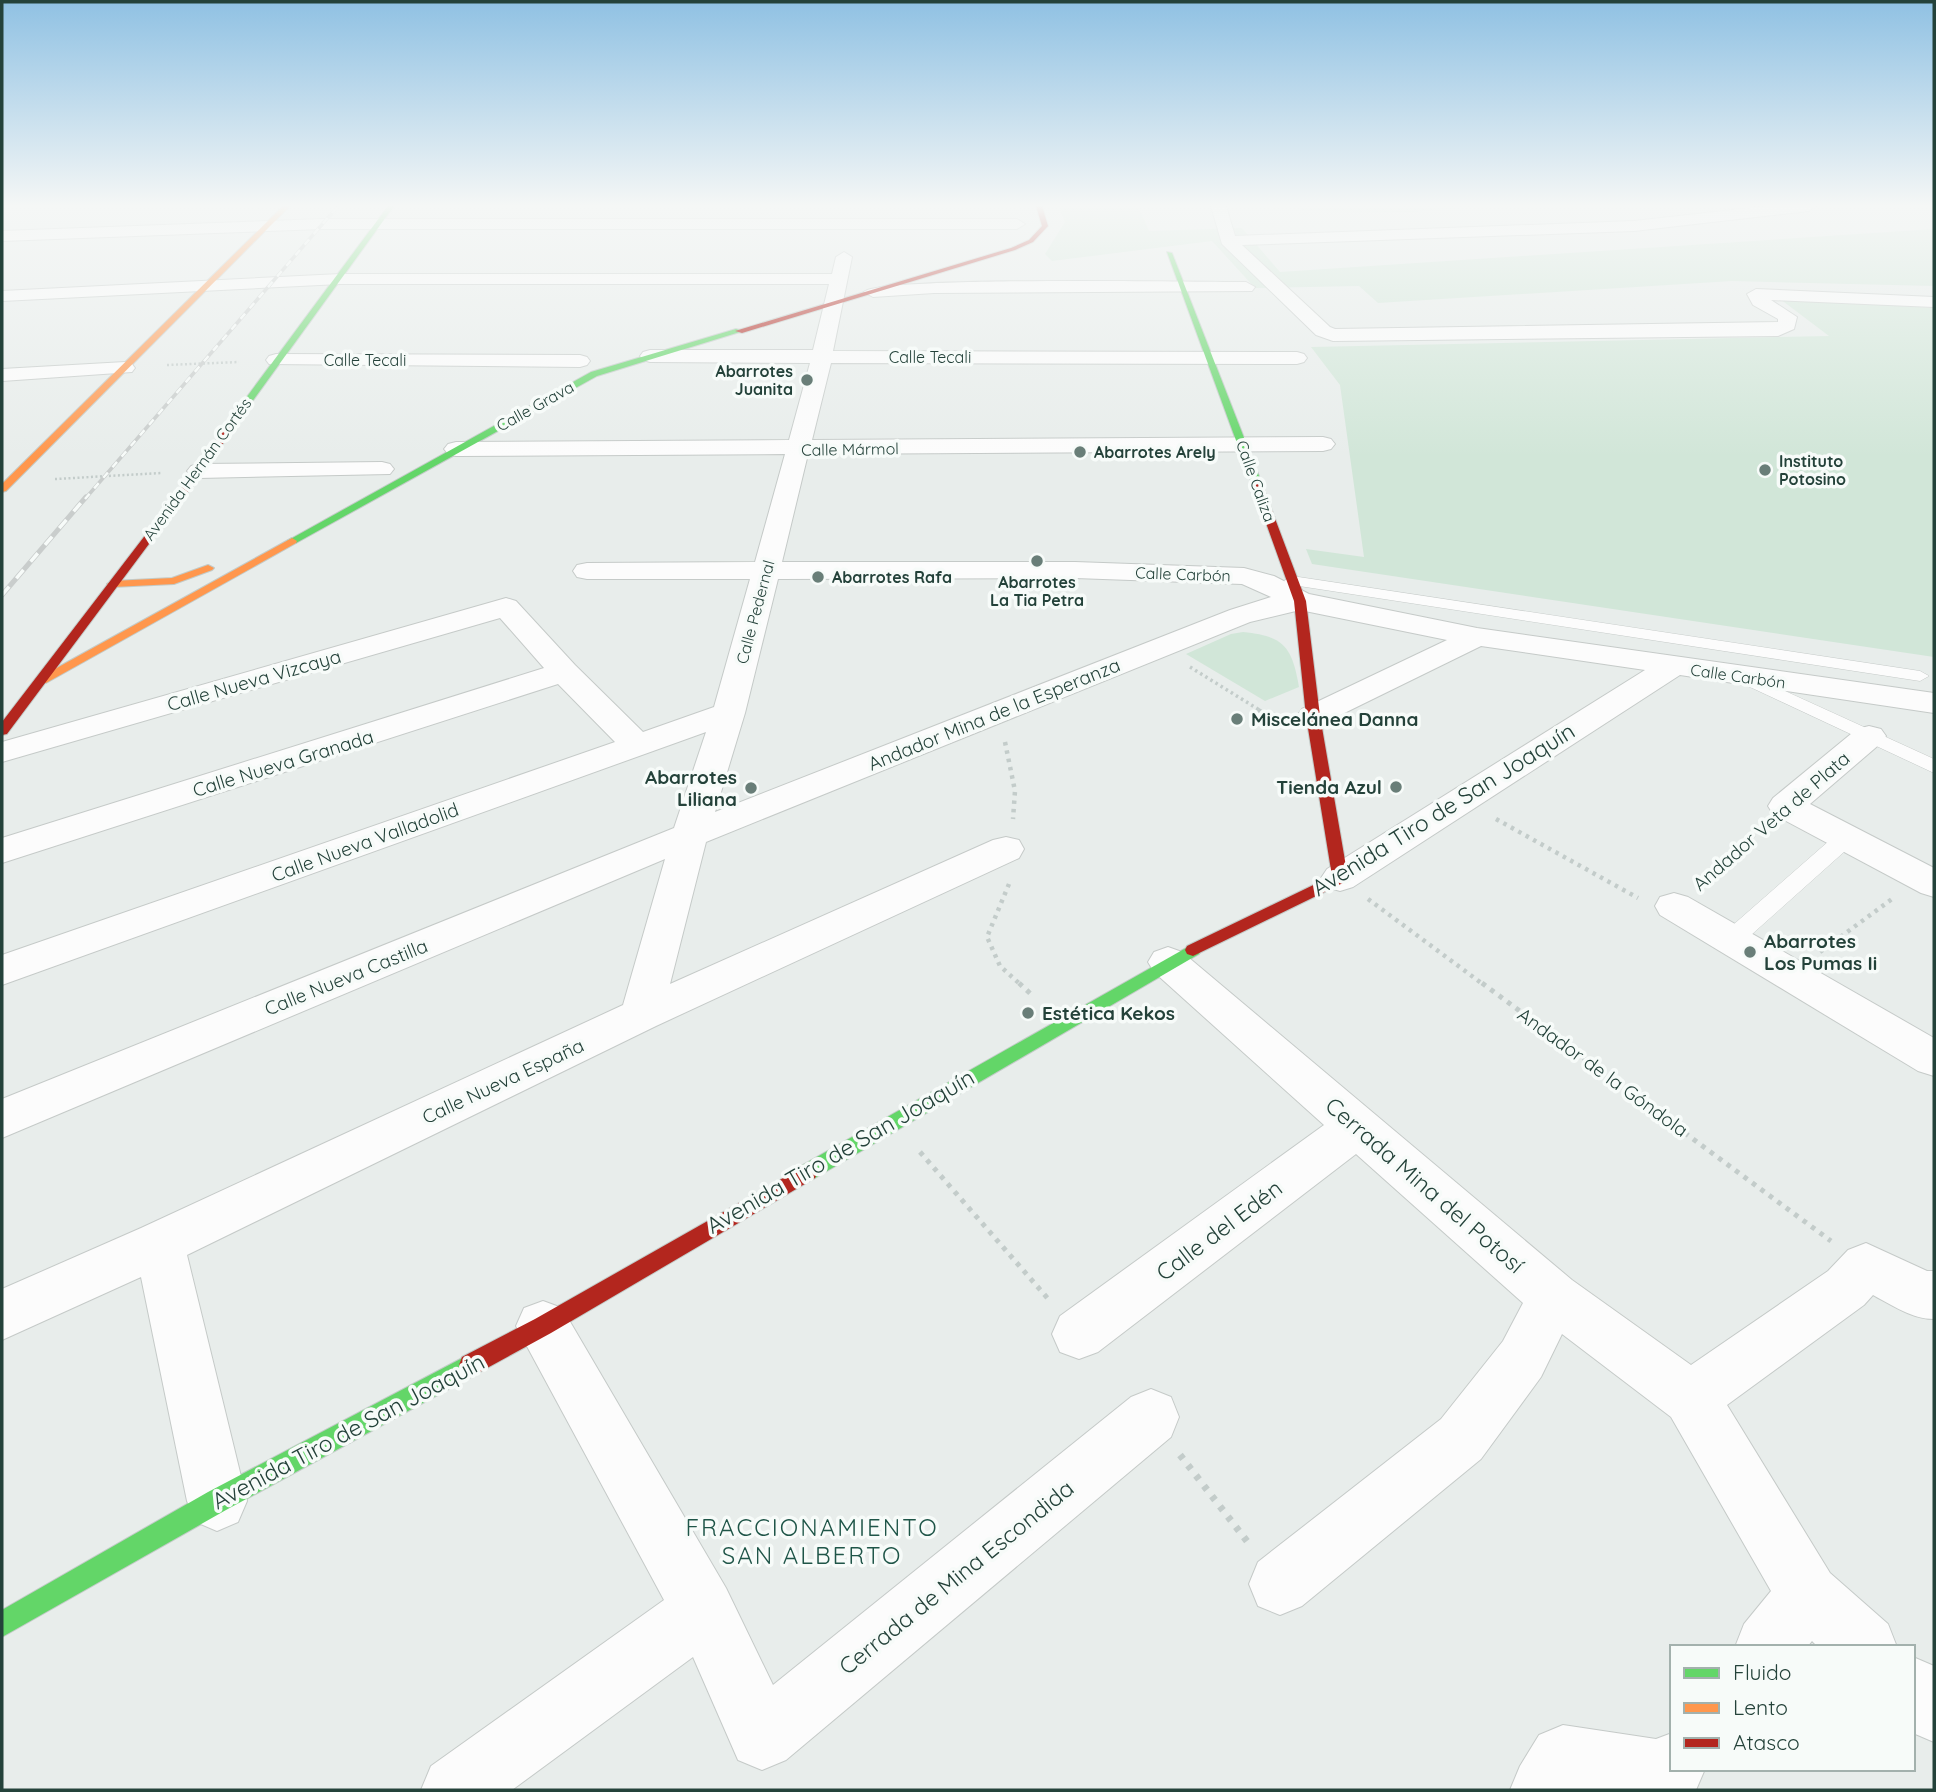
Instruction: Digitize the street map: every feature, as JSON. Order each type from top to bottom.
[{"type":"main road","points":[[4,484],[202,290]]},
{"type":"main road","name":"Avenida Hernán Cortés","points":[[2,731],[199,471],[276,360],[332,290]]},
{"type":"main road","name":"Calle Grava","points":[[41,680],[456,449],[653,343],[836,290],[873,292],[881,290]]},
{"type":"main road","name":"Calle Grava","points":[[653,343],[836,290]]},
{"type":"main road","name":"Calle Caliza","points":[[1182,290],[1210,357],[1296,591],[1313,716],[1340,878]]},
{"type":"main road","name":"Calle Grava","points":[[546,376],[586,359]]},
{"type":"main road","points":[[346,489],[387,465]]},
{"type":"main road","points":[[113,584],[172,582],[195,576],[218,563]]},
{"type":"main road","name":"Avenida Tiro de San Joaquín","points":[[2,1624],[216,1501],[543,1326],[1168,962],[1340,878]]},
{"type":"street","points":[[2,296],[121,290]]},
{"type":"street","points":[[819,290],[836,290]]},
{"type":"street","name":"Calle Pedernal","points":[[641,1015],[690,835],[729,713],[822,356],[836,290]]},
{"type":"street","points":[[873,292],[909,290]]},
{"type":"street","points":[[1279,290],[1323,331],[1333,335],[1778,330],[1787,325],[1788,317],[1759,301],[1756,294],[1934,302]]},
{"type":"street","name":"Calle Tecali","points":[[653,343],[822,356],[1297,358]]},
{"type":"street","name":"Calle Tecali","points":[[276,360],[586,359]]},
{"type":"street","points":[[2,375],[125,368]]},
{"type":"street","name":"Calle Mármol","points":[[456,449],[1323,444]]},
{"type":"street","points":[[199,471],[387,465]]},
{"type":"street","name":"Calle Carbón","points":[[586,571],[1076,570],[1244,576],[1477,637],[1934,703]]},
{"type":"street","name":"Andador Mina de la Esperanza","points":[[690,835],[1260,609],[1296,591]]},
{"type":"street","name":"Calle Nueva Vizcaya","points":[[2,752],[506,607],[564,672]]},
{"type":"street","points":[[1313,716],[1477,637]]},
{"type":"street","name":"Avenida Tiro de San Joaquín","points":[[1340,878],[1672,667]]},
{"type":"street","points":[[564,672],[637,745]]},
{"type":"street","name":"Calle Nueva Granada","points":[[2,851],[564,672]]},
{"type":"street","name":"Calle Nueva Valladolid","points":[[2,970],[729,713]]},
{"type":"street","name":"Andador Veta de Plata","points":[[1786,806],[1869,736]]},
{"type":"street","points":[[1786,806],[1927,880]]},
{"type":"street","name":"Calle Nueva Castilla","points":[[2,1119],[690,835]]},
{"type":"street","name":"Calle Nueva España","points":[[2,1315],[159,1244],[641,1015],[1006,849]]},
{"type":"street","points":[[1674,906],[1733,938],[1934,1059]]},
{"type":"street","name":"Cerrada Mina del Potosí","points":[[1168,962],[1554,1297],[1691,1398]]},
{"type":"street","name":"Calle del Edén","points":[[1079,1334],[1359,1126]]},
{"type":"street","points":[[159,1244],[216,1501]]},
{"type":"street","points":[[1863,1645],[1808,1595],[1691,1398],[1846,1288],[1866,1266],[1923,1295],[1934,1295]]},
{"type":"street","points":[[1280,1584],[1461,1439],[1522,1359],[1554,1297]]},
{"type":"street","points":[[455,1790],[704,1610],[543,1326]]},
{"type":"street","name":"Cerrada de Mina Escondida","points":[[704,1610],[762,1736],[1151,1418]]},
{"type":"street","points":[[1769,1645],[1808,1595]]},
{"type":"street","points":[[1915,1692],[1934,1709]]},
{"type":"street","points":[[1544,1790],[1563,1759],[1665,1775],[1670,1770]]},
{"type":"lane","points":[[1296,591],[1920,676]]},
{"type":"lane","points":[[1741,676],[1934,767]]},
{"type":"lane","points":[[1733,938],[1846,838]]},
{"type":"path","points":[[125,368],[276,360]]},
{"type":"path","points":[[4,484],[199,471]]},
{"type":"path","points":[[1160,649],[1265,714],[1313,716]]},
{"type":"path","points":[[1462,800],[1637,898],[1674,906]]},
{"type":"path","name":"Andador Veta de Plata","points":[[1674,906],[1786,806]]},
{"type":"path","name":"Andador de la Góndola","points":[[1340,878],[1866,1266]]},
{"type":"path","points":[[1792,974],[1927,880]]},
{"type":"path","points":[[893,1120],[1079,1334]]},
{"type":"green space","points":[[1363,290],[1593,290],[1378,303]]},
{"type":"green space","points":[[1780,299],[1934,308],[1934,657],[1312,564],[1306,549],[1364,557],[1340,385],[1311,347],[1829,336]]},
{"type":"green space","points":[[1243,632],[1268,637],[1284,646],[1293,663],[1299,687],[1265,701],[1186,654],[1231,634]]},
{"type":"railway","points":[[85,499],[266,290]]},
{"type":"railway","points":[[2,595],[86,497]]},
{"type":"traffic: fast","points":[[238,415],[330,290]]},
{"type":"traffic: fast","points":[[1183,290],[1257,484]]},
{"type":"traffic: fast","points":[[292,541],[594,374],[739,331]]},
{"type":"traffic: fast","points":[[808,1172],[1193,950]]},
{"type":"traffic: fast","points":[[2,1624],[217,1501],[470,1365]]},
{"type":"traffic: slow","points":[[2,489],[203,290]]},
{"type":"traffic: slow","points":[[41,680],[292,541]]},
{"type":"traffic: slow","points":[[113,584],[174,581],[208,568]]},
{"type":"traffic: jam","points":[[739,331],[877,290]]},
{"type":"traffic: jam","points":[[2,731],[199,471],[238,415]]},
{"type":"traffic: jam","points":[[1193,950],[1340,878],[1313,716],[1300,601],[1257,484]]},
{"type":"traffic: jam","points":[[470,1365],[543,1326],[808,1172]]},
{"type":"place","name":"Abarrotes Juanita","points":[[807,380]]},
{"type":"place","name":"Abarrotes Arely","points":[[1080,452]]},
{"type":"place","name":"Instituto Potosino","points":[[1765,470]]},
{"type":"place","name":"Abarrotes La Tia Petra","points":[[1037,561]]},
{"type":"place","name":"Abarrotes Rafa","points":[[818,577]]},
{"type":"place","name":"Miscelánea Danna","points":[[1237,719]]},
{"type":"place","name":"Tienda Azul","points":[[1396,787]]},
{"type":"place","name":"Abarrotes Liliana","points":[[751,788]]},
{"type":"place","name":"Abarrotes Los Pumas Ii","points":[[1750,952]]},
{"type":"place","name":"Estética Kekos","points":[[1028,1013]]},
{"type":"district","name":"FRACCIONAMIENTO SAN ALBERTO","points":[[812,1541]]}]
